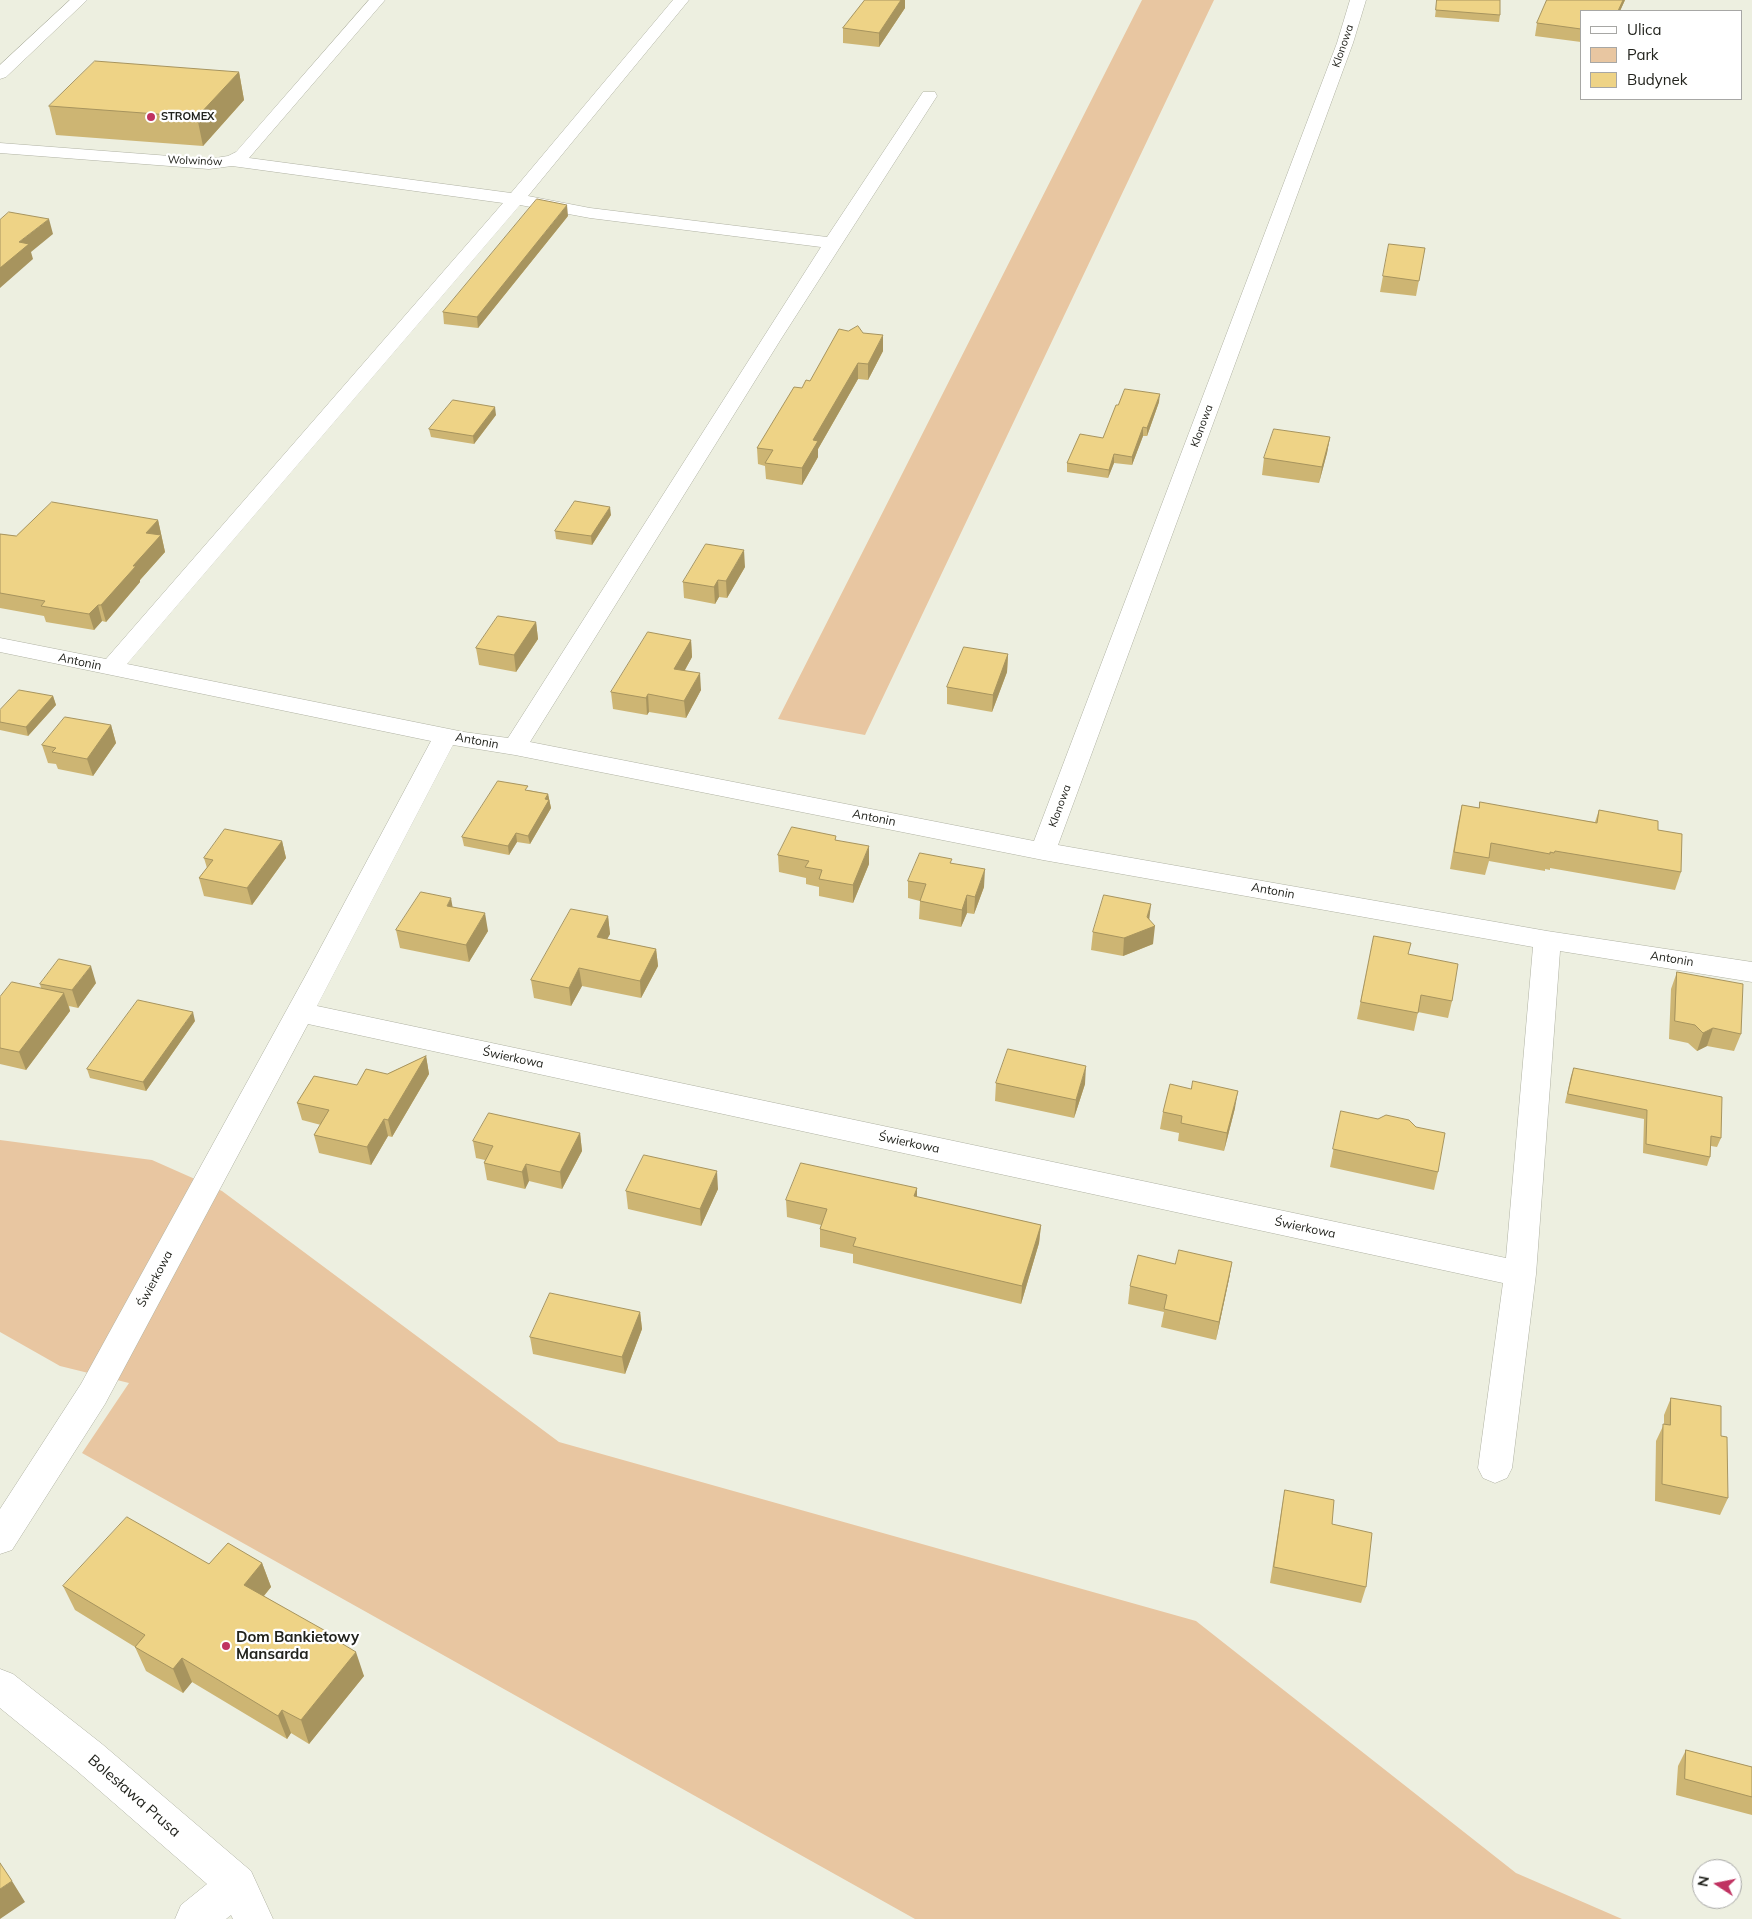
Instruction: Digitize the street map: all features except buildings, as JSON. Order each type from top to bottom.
[{"type":"street","points":[[0,74],[79,0]]},
{"type":"street","name":"Wolwinów","points":[[0,148],[209,164],[232,162],[242,156],[377,0]]},
{"type":"street","points":[[111,668],[516,199],[681,0]]},
{"type":"street","name":"Klonowa","points":[[1043,851],[1341,52],[1358,0]]},
{"type":"street","points":[[515,747],[661,512],[832,243],[929,96]]},
{"type":"street","points":[[232,162],[516,199],[590,213],[832,243]]},
{"type":"street","name":"Antonin","points":[[0,645],[446,735],[1043,851],[1547,940],[1752,972]]},
{"type":"street","name":"Świerkowa","points":[[0,1539],[93,1394],[446,735]]},
{"type":"street","points":[[1495,1468],[1520,1274],[1547,940]]},
{"type":"street","name":"Świerkowa","points":[[299,1012],[1520,1274]]},
{"type":"street","name":"Bolesława Prusa","points":[[0,1686],[89,1757],[237,1885],[253,1919]]},
{"type":"street","points":[[195,1919],[237,1885]]},
{"type":"green space","points":[[1142,0],[1214,0],[865,735],[778,719]]},
{"type":"green space","points":[[0,1140],[152,1160],[222,1191],[559,1442],[1196,1621],[1516,1873],[1622,1919],[915,1919],[82,1453],[129,1383],[60,1366],[0,1332]]},
{"type":"place","name":"STROMEX","points":[[151,117]]},
{"type":"place","name":"Dom Bankietowy Mansarda","points":[[226,1646]]}]
